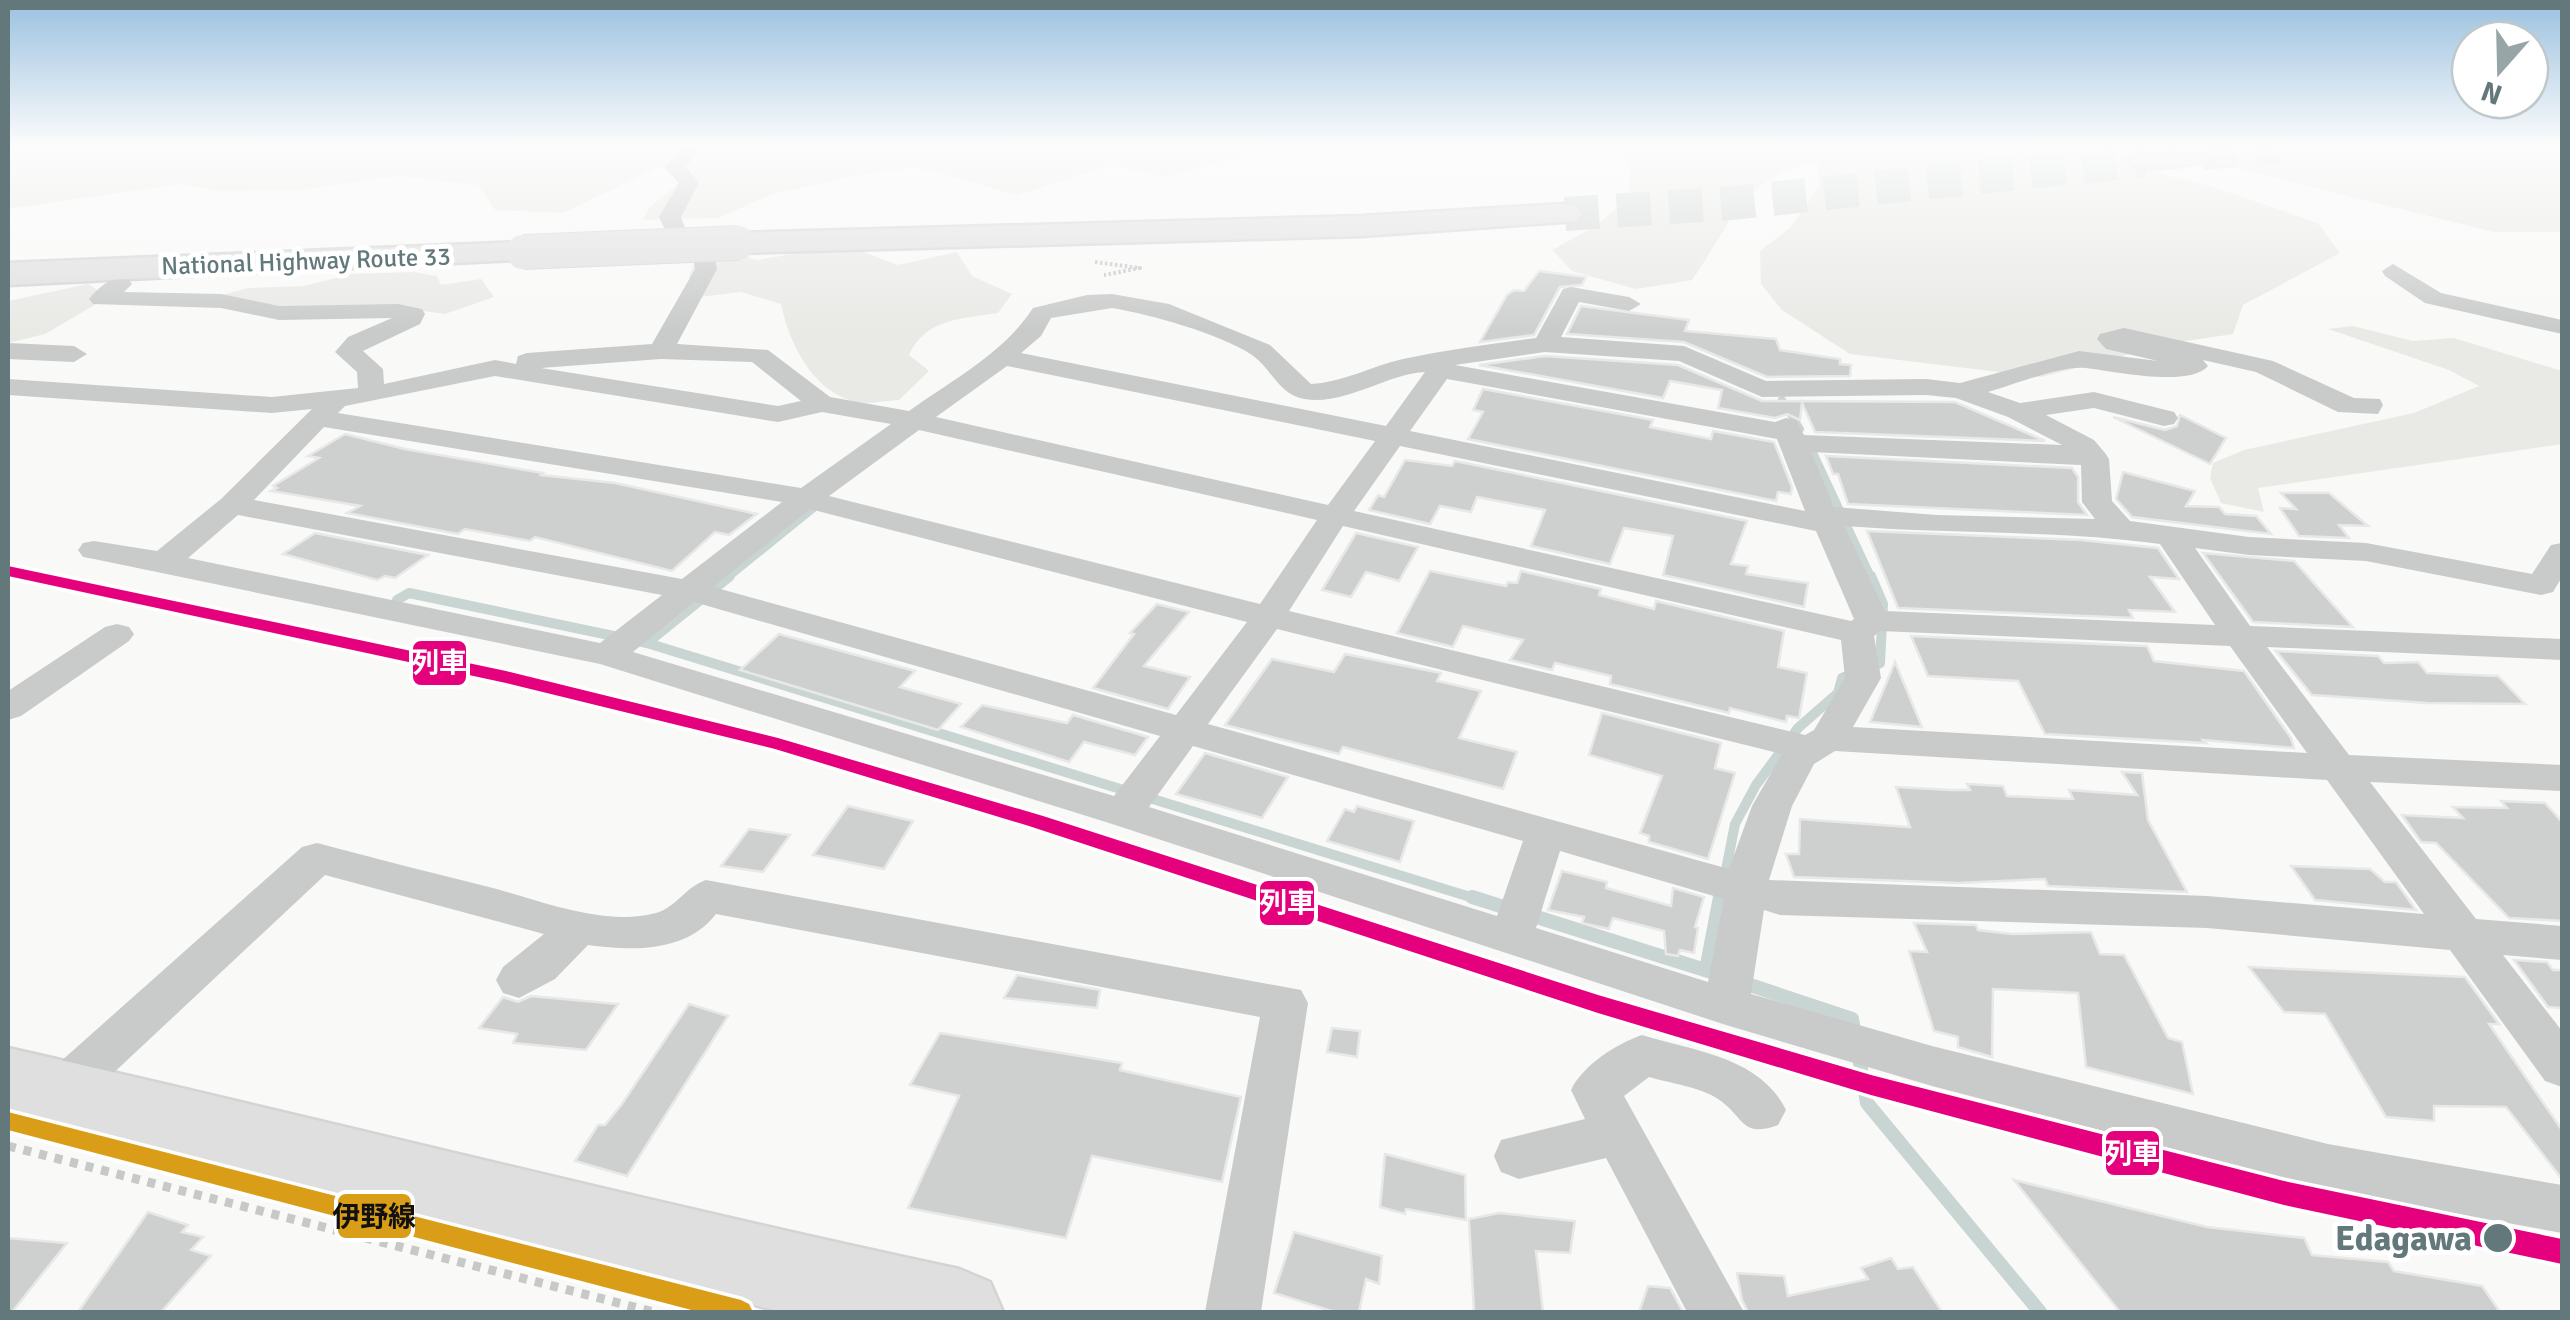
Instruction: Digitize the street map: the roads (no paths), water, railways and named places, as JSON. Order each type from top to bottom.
[{"type":"highway","name":"National Highway Route 33","points":[[129,276],[738,242],[1305,228],[1565,214]]},
{"type":"highway","points":[[8,266],[129,276]]},
{"type":"highway","points":[[8,276],[129,276]]},
{"type":"highway","points":[[25,1106],[346,1160],[742,1263],[959,1312]]},
{"type":"street","points":[[661,351],[706,269],[704,252],[677,233],[670,217],[675,209]]},
{"type":"street","points":[[2393,271],[2433,298],[2562,326]]},
{"type":"street","points":[[129,276],[101,300],[221,302],[279,313],[413,314],[411,319],[357,342],[348,352],[370,369],[372,395]]},
{"type":"street","points":[[1546,344],[1571,294],[1629,304]]},
{"type":"street","points":[[621,644],[805,499],[1002,356],[1032,331],[1042,314],[1087,302],[1131,302],[1161,308],[1261,350],[1294,385],[1307,392],[1345,389],[1421,362],[1793,438],[2095,459]]},
{"type":"street","points":[[1214,331],[1240,319]]},
{"type":"street","points":[[1960,392],[2079,360],[2153,368],[2195,366],[2109,339],[2124,335],[2264,366],[2348,406],[2368,408],[2370,404]]},
{"type":"street","points":[[1132,800],[1270,615],[1450,357],[1546,344],[1716,355],[1762,388],[1793,438],[1825,520],[1841,547],[1865,627],[1862,678],[1820,744],[1800,756],[1772,806],[1745,889],[1728,987]]},
{"type":"street","points":[[8,351],[74,354]]},
{"type":"street","points":[[164,562],[232,505],[327,409],[372,395],[543,359],[661,351],[759,355],[820,402],[1337,517],[1865,627],[2562,649]]},
{"type":"street","points":[[1002,356],[1825,520],[2120,529],[2171,537],[2366,552],[2552,596],[2562,552]]},
{"type":"street","points":[[495,368],[778,414],[796,413],[820,402]]},
{"type":"street","points":[[8,386],[327,409],[805,499],[1014,555],[1820,744],[2562,778]]},
{"type":"street","points":[[1762,388],[1926,387],[1960,392],[2018,411],[2084,446],[2095,459],[2097,502],[2120,529]]},
{"type":"street","points":[[2018,411],[2094,400],[2164,418]]},
{"type":"street","points":[[232,505],[688,590],[1780,899],[2207,912],[2562,943]]},
{"type":"street","points":[[2171,537],[2240,637],[2562,1067]]},
{"type":"street","points":[[94,550],[621,644],[1728,987],[1857,1044],[2328,1167],[2562,1208]]},
{"type":"street","points":[[13,699],[117,634]]},
{"type":"street","points":[[1516,921],[1546,834]]},
{"type":"street","points":[[25,1106],[317,858],[578,927],[618,932],[658,931],[694,915],[706,896],[1284,1003],[1233,1312]]},
{"type":"street","points":[[519,980],[539,967],[578,927]]},
{"type":"street","points":[[1716,1312],[1595,1090],[1642,1054],[1734,1083],[1761,1110]]},
{"type":"street","points":[[1519,1156],[1616,1134]]},
{"type":"waterway","points":[[1782,400],[1800,429]]},
{"type":"waterway","points":[[1809,444],[1872,579]]},
{"type":"waterway","points":[[726,579],[821,502]]},
{"type":"waterway","points":[[647,643],[730,576]]},
{"type":"waterway","points":[[1720,900],[1735,824],[1756,785],[1798,728],[1838,693],[1842,678],[1880,663],[1883,604],[1871,576]]},
{"type":"waterway","points":[[397,600],[409,593],[647,643]]},
{"type":"waterway","points":[[647,643],[1480,900]]},
{"type":"waterway","points":[[1472,897],[1510,909]]},
{"type":"waterway","points":[[1706,970],[1720,897]]},
{"type":"waterway","points":[[1527,914],[1721,975]]},
{"type":"waterway","points":[[1741,982],[1852,1019],[1855,1035]]},
{"type":"waterway","points":[[1858,1052],[1867,1103],[2040,1312]]},
{"type":"tunnel","points":[[1565,214],[1647,209]]},
{"type":"place","name":"Edagawa","points":[[2498,1238]]}]
